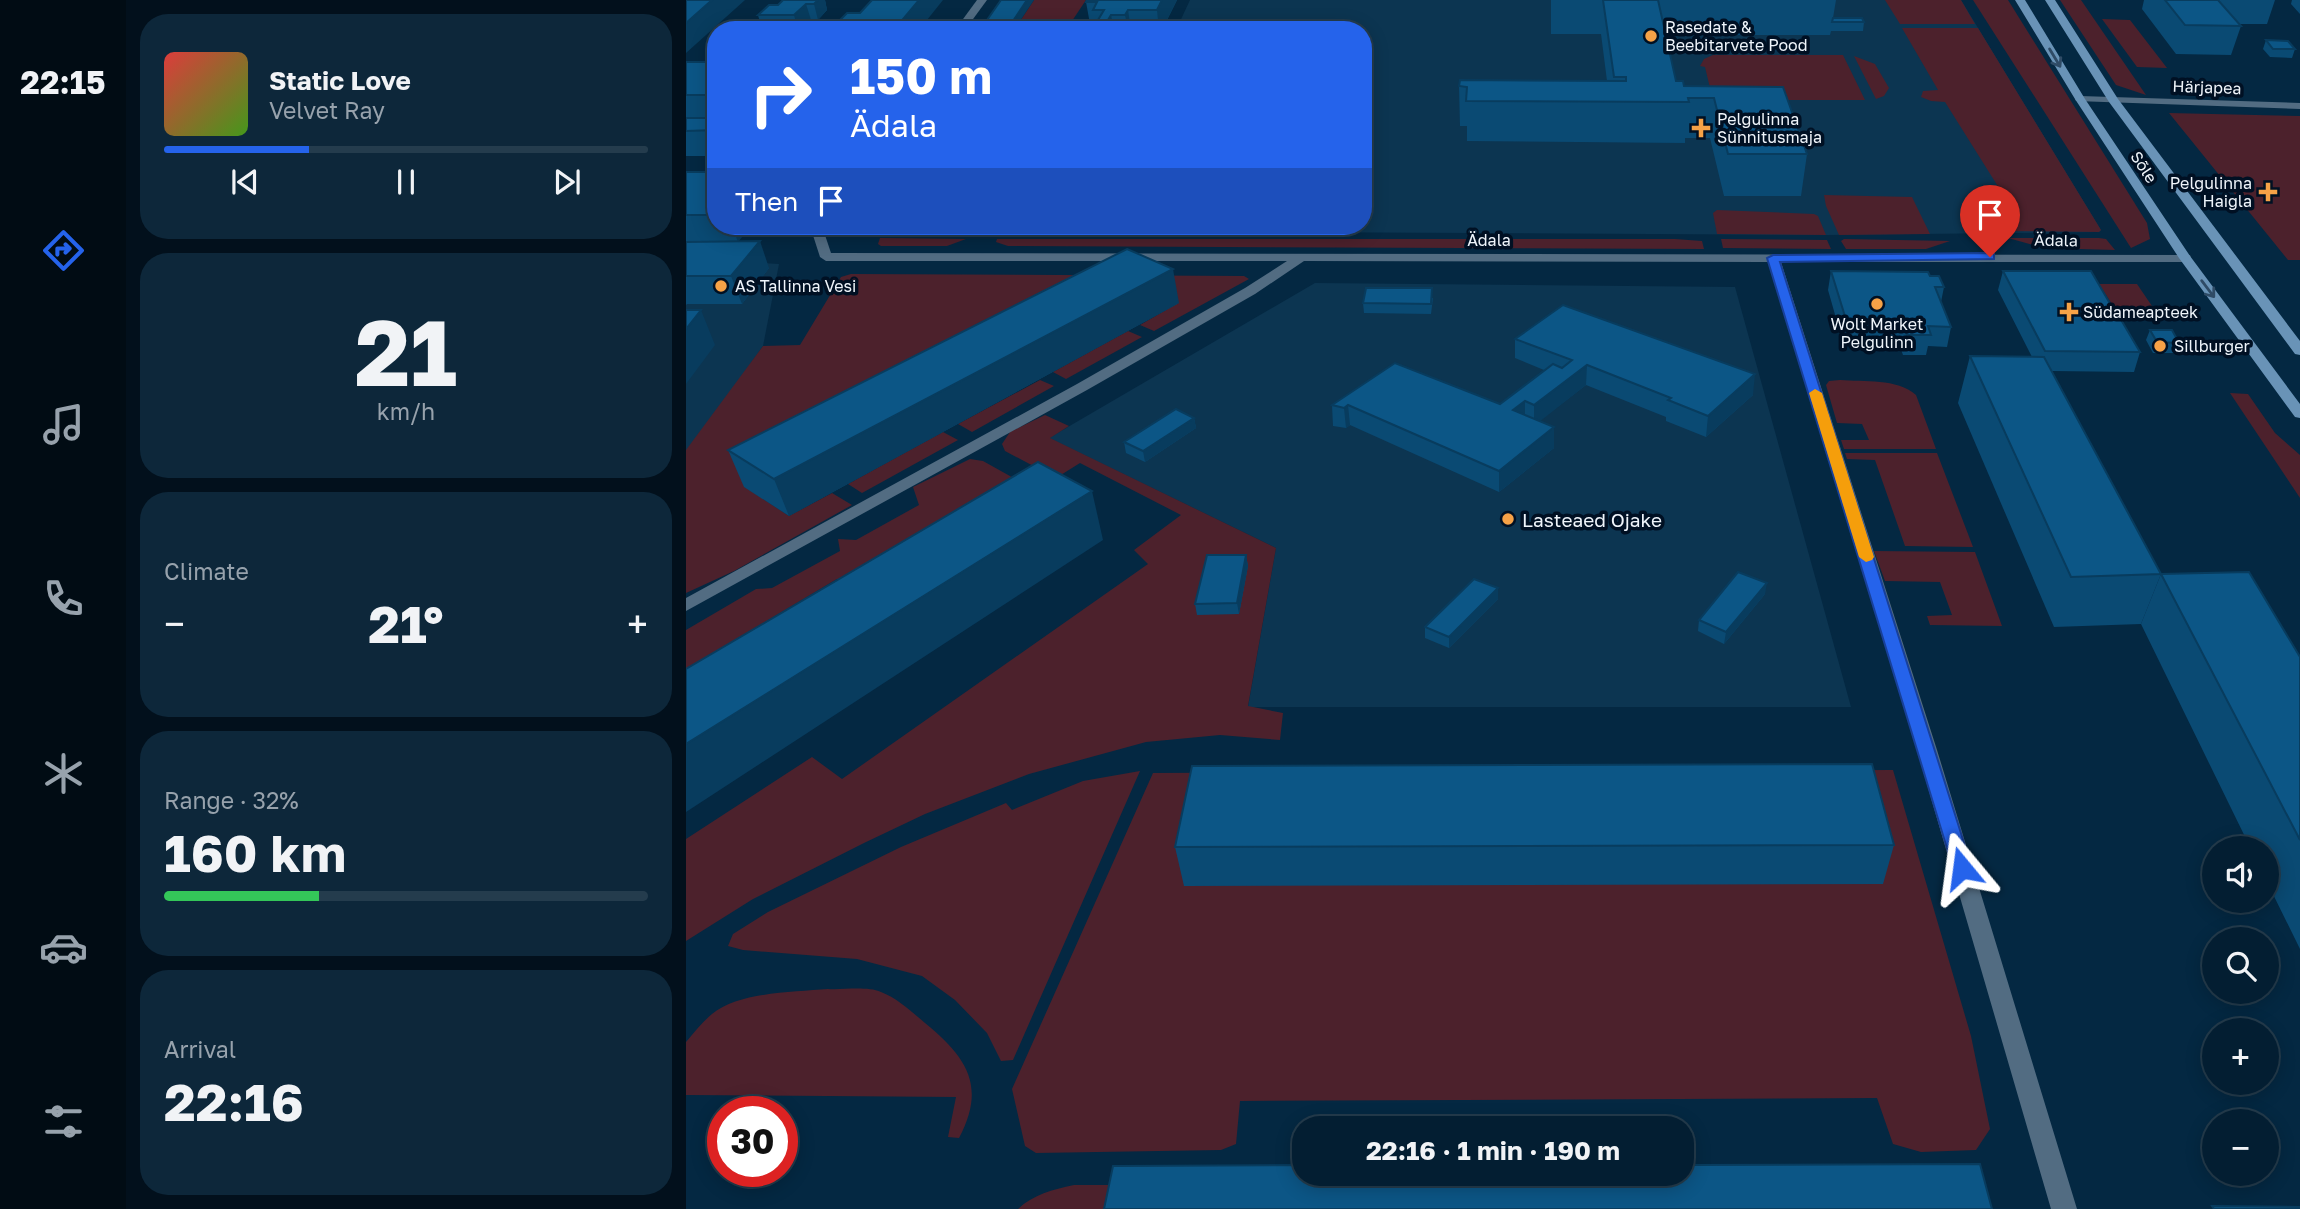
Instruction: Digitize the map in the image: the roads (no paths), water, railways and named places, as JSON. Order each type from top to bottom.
[{"type":"main road","name":"Sõle","points":[[2020,0],[2080,99],[2185,258],[2300,414]]},
{"type":"main road","name":"Sõle","points":[[2050,0],[2113,100],[2300,351]]},
{"type":"street","points":[[967,21],[982,0]]},
{"type":"street","name":"Härjapea","points":[[2080,99],[2300,106]]},
{"type":"street","name":"Ädala","points":[[819,235],[826,257],[2185,258]]},
{"type":"street","points":[[686,605],[1082,387],[1250,291],[1300,258]]},
{"type":"street","points":[[1773,258],[1927,750],[2064,1209]]},
{"type":"place","name":"Rasedate & Beebitarvete Pood","points":[[1651,36]]},
{"type":"place","name":"Pelgulinna Sünnitusmaja","points":[[1701,128]]},
{"type":"place","name":"Pelgulinna Haigla","points":[[2268,192]]},
{"type":"place","name":"AS Tallinna Vesi","points":[[721,286]]},
{"type":"place","name":"Wolt Market Pelgulinn","points":[[1877,304]]},
{"type":"place","name":"Südameapteek","points":[[2069,312]]},
{"type":"place","name":"Sillburger","points":[[2160,346]]},
{"type":"place","name":"Lasteaed Ojake","points":[[1508,519]]}]
